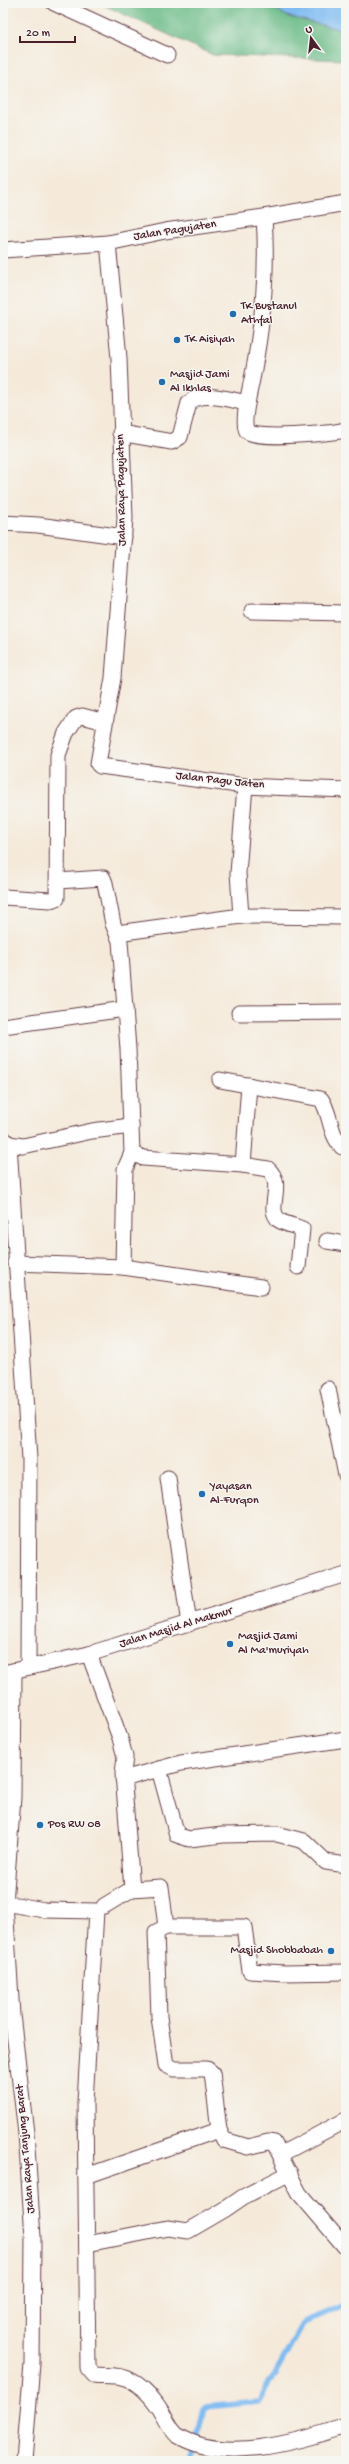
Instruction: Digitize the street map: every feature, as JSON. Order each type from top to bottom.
[{"type":"street","points":[[54,3],[166,55]]},
{"type":"street","name":"Jalan Pagujaten","points":[[3,250],[108,243],[166,231],[264,218],[346,203]]},
{"type":"street","points":[[264,218],[267,255],[264,312],[247,402],[245,426],[252,434],[271,436],[346,430]]},
{"type":"street","name":"Jalan Raya Pagujaten","points":[[97,761],[113,678],[124,537],[119,358],[108,243]]},
{"type":"street","points":[[120,433],[172,442],[180,438],[189,403],[192,399],[201,396],[247,402]]},
{"type":"street","points":[[3,522],[38,525],[124,537]]},
{"type":"street","points":[[252,611],[346,613]]},
{"type":"street","points":[[3,897],[54,900],[58,894],[57,788],[60,749],[76,718],[82,716],[105,722]]},
{"type":"street","name":"Jalan Pagu Jaten","points":[[97,761],[100,766],[245,786],[346,790]]},
{"type":"street","points":[[241,916],[238,873],[245,786]]},
{"type":"street","points":[[58,881],[103,878],[106,883],[113,924],[120,940],[132,1153],[125,1169],[123,1267]]},
{"type":"street","points":[[117,933],[241,916],[346,917]]},
{"type":"street","points":[[3,1026],[125,1009]]},
{"type":"street","points":[[239,1013],[346,1012]]},
{"type":"street","points":[[220,1080],[321,1099],[325,1105],[334,1137],[342,1147],[346,1147]]},
{"type":"street","points":[[243,1166],[249,1085]]},
{"type":"street","points":[[6,1140],[23,1146],[92,1131],[131,1126]]},
{"type":"street","name":"Jalan Raya Tanjung Barat","points":[[6,1140],[29,1459],[15,1670],[13,1797],[5,1902],[12,2015],[26,2133],[33,2237],[32,2364],[24,2461]]},
{"type":"street","points":[[132,1153],[143,1158],[268,1169],[274,1175],[276,1187],[273,1211],[275,1216],[280,1220],[302,1229],[298,1267]]},
{"type":"street","points":[[327,1240],[346,1244]]},
{"type":"street","points":[[15,1264],[123,1267],[261,1287]]},
{"type":"street","points":[[328,1389],[346,1475]]},
{"type":"street","points":[[168,1478],[189,1624]]},
{"type":"street","name":"Jalan Masjid Al Makmur","points":[[15,1670],[89,1654],[346,1574]]},
{"type":"street","points":[[89,1654],[120,1738],[125,1757],[123,1779],[132,1889]]},
{"type":"street","points":[[123,1779],[181,1763],[346,1739]]},
{"type":"street","points":[[159,1769],[177,1835],[189,1839],[222,1834],[277,1834],[304,1841],[326,1862],[346,1865]]},
{"type":"street","points":[[104,1906],[132,1889],[161,1887],[166,1927]]},
{"type":"street","points":[[5,1902],[44,1910],[96,1911],[87,2050],[86,2176],[88,2368],[94,2374],[117,2376],[140,2385],[154,2400],[175,2434],[189,2443],[202,2455],[271,2450],[346,2426]]},
{"type":"street","points":[[346,1972],[252,1971],[249,1968],[244,1926],[166,1927],[158,1929],[156,1936],[159,2017],[166,2065],[168,2068],[174,2069],[207,2069],[212,2073],[219,2130],[224,2140],[248,2147],[268,2142],[274,2143],[281,2154],[299,2193],[346,2248]]},
{"type":"street","points":[[281,2154],[346,2120]]},
{"type":"street","points":[[86,2176],[219,2130]]},
{"type":"street","points":[[87,2244],[168,2228],[188,2231],[224,2210],[242,2196],[290,2173]]},
{"type":"green space","points":[[99,3],[266,3],[287,16],[346,31],[346,60],[213,55]]},
{"type":"water","points":[[266,3],[346,3],[346,31],[287,16]]},
{"type":"waterway","points":[[192,2461],[204,2407],[259,2402],[304,2322],[346,2304]]},
{"type":"place","name":"TK Bustanul Athfal","points":[[233,314]]},
{"type":"place","name":"TK Aisiyah","points":[[177,340]]},
{"type":"place","name":"Masjid Jami Al Ikhlas","points":[[162,382]]},
{"type":"place","name":"Yayasan Al-Furqon","points":[[202,1494]]},
{"type":"place","name":"Masjid Jami Al Ma'muriyah","points":[[230,1644]]},
{"type":"place","name":"Pos RW 08","points":[[40,1825]]},
{"type":"place","name":"Masjid Shobbabah","points":[[331,1951]]}]
